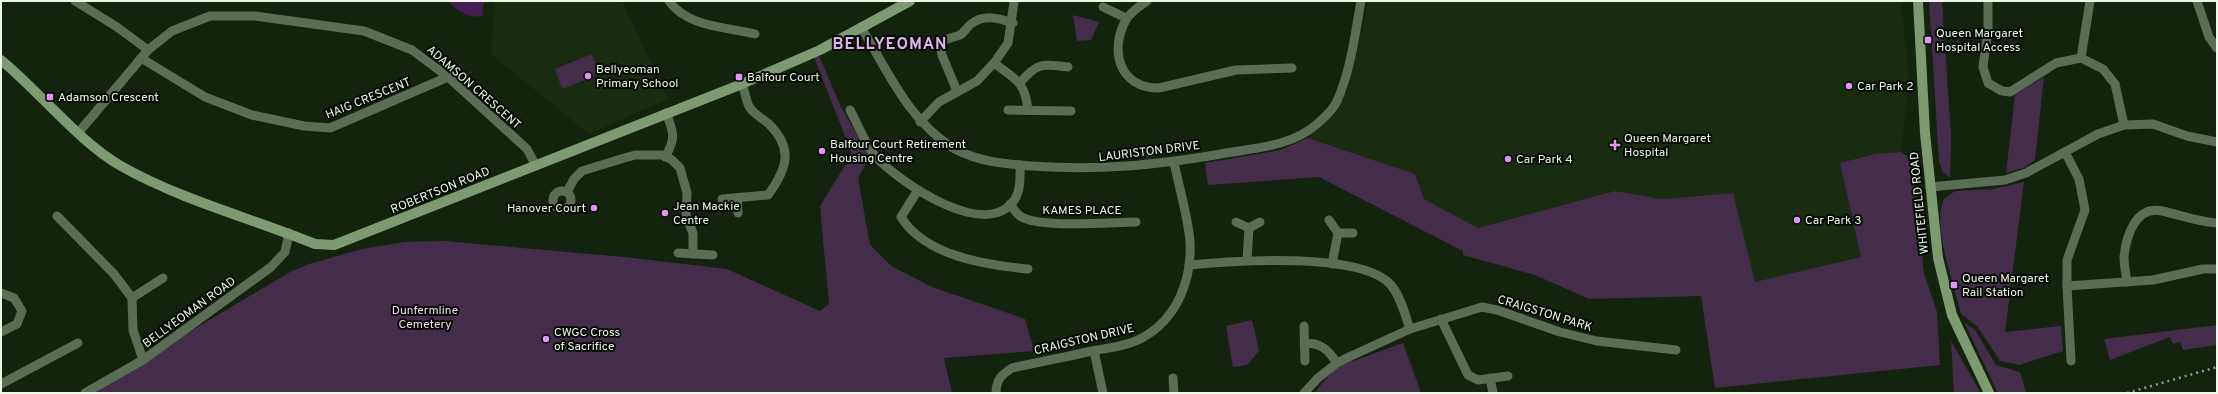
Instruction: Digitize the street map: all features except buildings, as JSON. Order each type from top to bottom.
[{"type":"street","points":[[75,1],[116,27],[148,50]]},
{"type":"street","points":[[669,1],[678,13],[689,20],[755,34]]},
{"type":"street","name":"ROBERTSON ROAD","points":[[1,60],[22,77],[79,132],[120,165],[176,192],[315,244],[334,245],[476,190],[535,164],[742,84],[820,50],[910,1]]},
{"type":"street","points":[[1147,1],[1126,18],[1117,45],[1119,61],[1130,79],[1149,88],[1177,84],[1236,70],[1292,68]]},
{"type":"street","name":"LAURISTON DRIVE","points":[[861,27],[911,110],[920,122],[933,134],[973,157],[996,163],[1092,169],[1174,162],[1285,143],[1317,124],[1337,102],[1349,59],[1361,1]]},
{"type":"street","name":"WHITEFIELD ROAD","points":[[1918,1],[1930,187],[1938,258],[1952,315],[1989,393]]},
{"type":"street","points":[[1988,1],[1988,29],[1983,66],[1988,82],[1995,88],[2010,92],[2056,63],[2081,58],[2103,69],[2115,84],[2124,125]]},
{"type":"street","points":[[2081,58],[2090,1]]},
{"type":"street","points":[[2197,1],[2209,37],[2217,48]]},
{"type":"street","points":[[920,122],[939,102],[977,81],[994,63],[1008,43],[1013,23],[1014,2]]},
{"type":"street","points":[[1103,7],[1126,18]]},
{"type":"street","name":"ADAMSON CRESCENT","points":[[79,132],[148,50],[172,31],[210,16],[255,16],[364,31],[412,50],[448,77],[527,149],[535,164]]},
{"type":"street","points":[[957,91],[942,55],[940,43],[947,37],[961,35],[971,24],[985,18],[1000,19],[1013,23]]},
{"type":"street","name":"HAIG CRESCENT","points":[[141,58],[205,97],[252,115],[304,126],[330,128],[448,77]]},
{"type":"street","points":[[994,63],[1020,83],[1024,89],[1028,110]]},
{"type":"street","points":[[1020,83],[1031,69],[1040,65],[1068,67]]},
{"type":"street","points":[[722,199],[768,195],[782,176],[786,158],[782,140],[769,125],[750,108],[742,84]]},
{"type":"street","points":[[850,110],[875,156],[918,190],[951,207],[970,214],[981,215],[1000,212],[1010,204],[1015,198],[1018,190],[1020,165]]},
{"type":"street","points":[[1008,110],[1071,110]]},
{"type":"street","points":[[665,157],[673,138],[671,126],[666,113]]},
{"type":"street","points":[[1930,187],[2005,180],[2026,173],[2098,134],[2124,125],[2153,124],[2187,136],[2217,142]]},
{"type":"street","points":[[2065,152],[2079,179],[2085,210],[2067,260],[2071,360]]},
{"type":"street","points":[[567,192],[574,179],[582,171],[635,155],[665,157],[680,168],[687,193],[686,216],[692,233],[693,254]]},
{"type":"street","name":"CRAIGSTON DRIVE","points":[[996,393],[996,382],[1002,374],[1012,368],[1120,346],[1142,338],[1157,328],[1180,300],[1186,286],[1190,242],[1174,162]]},
{"type":"street","points":[[918,190],[901,217],[909,230],[939,248],[970,261],[997,266],[1028,269]]},
{"type":"street","points":[[736,198],[738,213]]},
{"type":"street","name":"KAMES PLACE","points":[[1010,204],[1020,216],[1035,222],[1136,222]]},
{"type":"street","points":[[2127,282],[2124,258],[2128,236],[2140,216],[2149,211],[2161,210],[2204,222],[2217,223]]},
{"type":"street","points":[[57,216],[114,274],[132,298],[133,330],[143,360]]},
{"type":"street","points":[[1329,220],[1338,234],[1332,264]]},
{"type":"street","points":[[1236,222],[1249,228]]},
{"type":"street","points":[[1249,228],[1260,222]]},
{"type":"street","points":[[1247,260],[1249,228]]},
{"type":"street","name":"BELLYEOMAN ROAD","points":[[85,393],[143,360],[271,267],[285,252],[289,233]]},
{"type":"street","points":[[1338,234],[1353,233]]},
{"type":"street","points":[[678,253],[713,255]]},
{"type":"street","points":[[1189,265],[1247,260],[1332,264],[1366,269],[1391,284],[1400,301],[1410,329]]},
{"type":"street","points":[[2067,286],[2153,280],[2203,269],[2217,270]]},
{"type":"street","points":[[132,298],[163,278]]},
{"type":"street","points":[[1,293],[14,298],[22,310],[17,324],[1,332]]},
{"type":"street","name":"CRAIGSTON PARK","points":[[1304,393],[1318,378],[1336,363],[1410,329],[1482,307],[1498,310],[1560,332],[1597,341],[1676,350]]},
{"type":"street","points":[[1441,319],[1468,375],[1478,380],[1508,376]]},
{"type":"street","points":[[1304,326],[1305,361]]},
{"type":"street","points":[[1,384],[78,343]]},
{"type":"street","points":[[1304,344],[1312,343],[1329,350],[1336,363]]},
{"type":"street","points":[[1094,351],[1103,393]]},
{"type":"street","points":[[1173,378],[1174,393]]},
{"type":"street","points":[[1490,378],[1493,393]]},
{"type":"shaded area","points":[[449,1],[484,1],[482,16],[478,17],[468,15],[459,11]]},
{"type":"shaded area","name":"Bellyeoman Primary School","points":[[495,1],[622,1],[668,99],[589,134],[491,54]]},
{"type":"shaded area","name":"Queen Margaret Hospital","points":[[1368,1],[1901,1],[1909,80],[1901,152],[1875,154],[1840,163],[1861,257],[1755,282],[1732,193],[1661,199],[1615,191],[1478,228],[1424,199],[1415,174],[1308,138],[1349,88]]},
{"type":"green space","points":[[1929,1],[1942,1],[1951,136],[1950,178],[1943,172],[1939,161]]},
{"type":"green space","points":[[1073,15],[1099,22],[1091,40],[1077,41]]},
{"type":"green space","points":[[592,54],[600,74],[562,89],[555,69]]},
{"type":"green space","name":"Dunfermline Cemetery","points":[[819,56],[841,107],[870,157],[858,178],[870,245],[891,266],[932,287],[1025,319],[1034,351],[944,358],[952,393],[92,393],[144,359],[290,272],[309,264],[362,249],[404,242],[444,241],[624,257],[727,269],[820,311],[829,304],[820,206],[852,154],[814,57]]},
{"type":"green space","points":[[2044,77],[2035,160],[2023,168],[2006,173],[2015,94]]},
{"type":"green space","points":[[1308,138],[1415,174],[1424,199],[1478,228],[1615,191],[1661,199],[1733,193],[1755,282],[1861,257],[1840,163],[1875,154],[1901,152],[1911,158],[1924,273],[1937,312],[1940,365],[1715,388],[1701,296],[1589,299],[1535,275],[1463,255],[1463,251],[1319,177],[1208,185],[1205,163],[1280,150]]},
{"type":"green space","points":[[2024,182],[2005,332],[2061,326],[2063,351],[2019,365],[2000,361],[1977,326],[1961,314],[1945,256],[1940,223],[1944,199],[1955,191],[1993,189]]},
{"type":"green space","points":[[1252,320],[1259,351],[1247,365],[1233,367],[1226,326]]},
{"type":"green space","points":[[1964,322],[1975,330],[1996,365],[2020,372],[2026,393],[1998,393]]},
{"type":"green space","points":[[2217,325],[2217,345],[2183,350],[2180,342],[2173,344],[2170,337],[2110,360],[2104,339]]},
{"type":"green space","points":[[1951,341],[1981,393],[1954,393]]},
{"type":"green space","points":[[1403,343],[1421,393],[1314,393],[1333,371],[1345,364]]},
{"type":"railway","points":[[2127,393],[2217,367]]},
{"type":"place","name":"Queen Margaret Hospital Access","points":[[1928,40]]},
{"type":"place","name":"Bellyeoman Primary School","points":[[588,76]]},
{"type":"place","name":"Balfour Court","points":[[739,77]]},
{"type":"place","name":"Car Park 2","points":[[1849,86]]},
{"type":"place","name":"Adamson Crescent","points":[[50,97]]},
{"type":"place","name":"Queen Margaret Hospital","points":[[1615,145]]},
{"type":"place","name":"Balfour Court Retirement Housing Centre","points":[[822,151]]},
{"type":"place","name":"Car Park 4","points":[[1508,159]]},
{"type":"place","name":"Hanover Court","points":[[594,208]]},
{"type":"place","name":"Jean Mackie Centre","points":[[665,213]]},
{"type":"place","name":"Car Park 3","points":[[1797,220]]},
{"type":"place","name":"Queen Margaret Rail Station","points":[[1954,285]]},
{"type":"place","name":"CWGC Cross of Sacrifice","points":[[546,339]]},
{"type":"district","name":"BELLYEOMAN","points":[[890,43]]}]
